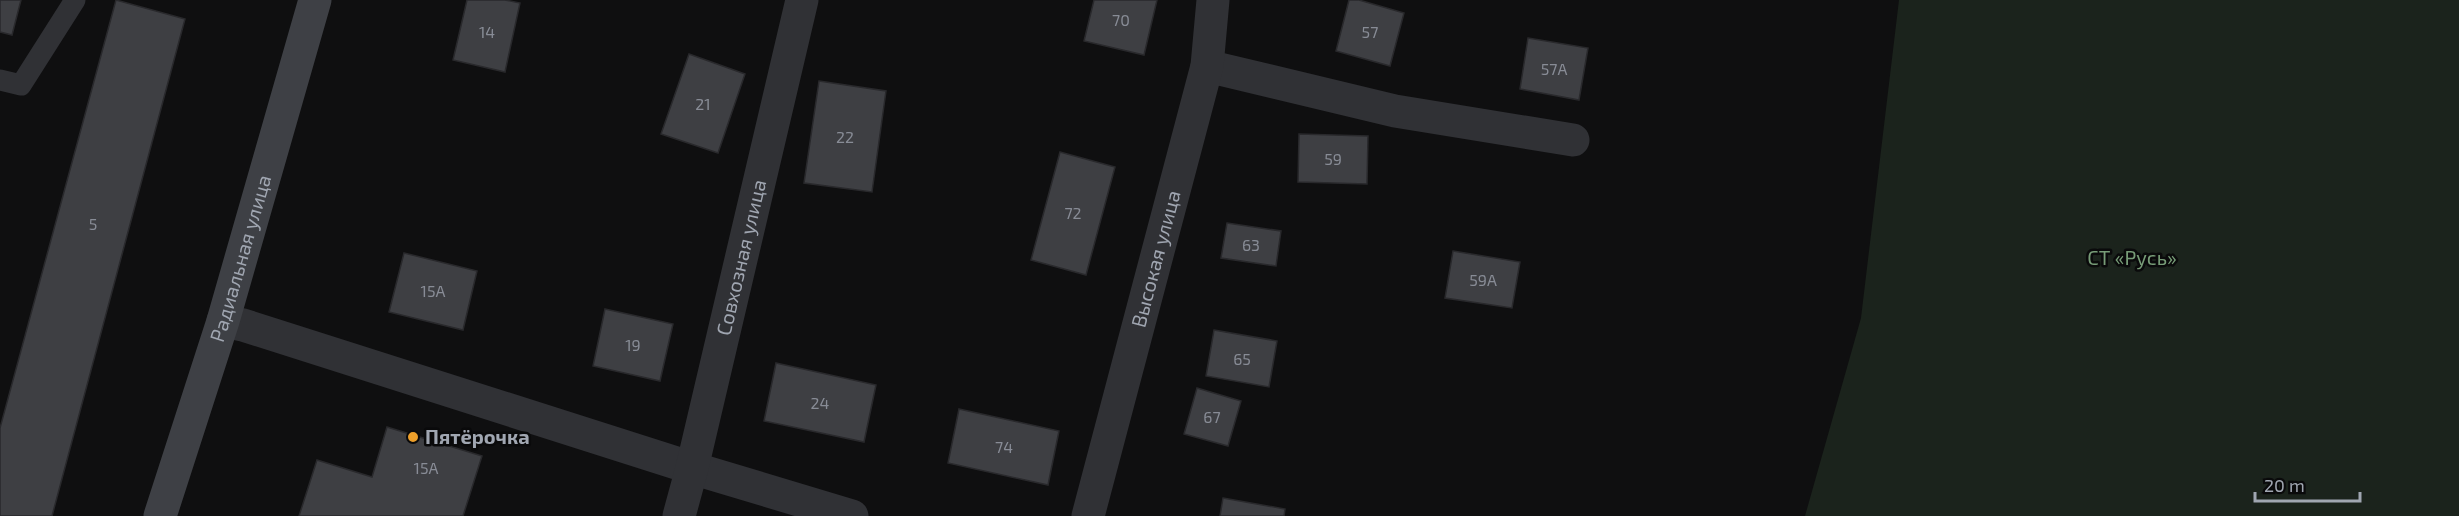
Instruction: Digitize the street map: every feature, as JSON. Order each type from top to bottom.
[{"type":"street","name":"Радиальная улица","points":[[160,516],[223,321],[315,0]]},
{"type":"street","name":"Совхозная улица","points":[[679,516],[802,0]]},
{"type":"street","name":"Высокая улица","points":[[1088,516],[1207,66],[1214,0]]},
{"type":"street","points":[[1207,66],[1395,111],[1573,140]]},
{"type":"street","points":[[223,321],[243,325],[692,468],[852,516]]},
{"type":"lane","points":[[0,80],[21,85],[75,0]]},
{"type":"green space","name":"СТ «Русь»","points":[[1899,0],[2459,0],[2459,516],[1805,516],[1861,318]]},
{"type":"building","points":[[0,0],[21,0],[12,35],[0,32]]},
{"type":"building","points":[[116,0],[185,19],[52,516],[0,516],[0,428]]},
{"type":"building","points":[[467,0],[505,0],[520,3],[505,72],[453,60]]},
{"type":"building","points":[[1094,0],[1157,0],[1144,55],[1084,41]]},
{"type":"building","points":[[1349,0],[1359,0],[1404,13],[1390,66],[1336,51]]},
{"type":"building","points":[[1528,38],[1588,48],[1579,100],[1520,89]]},
{"type":"building","points":[[689,54],[745,74],[718,153],[661,134]]},
{"type":"building","points":[[819,81],[886,91],[872,192],[804,183]]},
{"type":"building","points":[[1299,134],[1368,136],[1367,184],[1298,182]]},
{"type":"building","points":[[1060,152],[1115,167],[1086,275],[1031,260]]},
{"type":"building","points":[[1227,223],[1281,231],[1276,266],[1221,258]]},
{"type":"building","points":[[1453,251],[1520,262],[1512,308],[1445,298]]},
{"type":"building","points":[[404,253],[477,271],[463,330],[389,312]]},
{"type":"building","points":[[605,309],[673,324],[660,381],[593,366]]},
{"type":"building","points":[[1214,330],[1277,341],[1269,387],[1206,376]]},
{"type":"building","points":[[776,363],[876,385],[864,442],[764,421]]},
{"type":"building","points":[[1197,388],[1241,401],[1228,446],[1184,434]]},
{"type":"building","points":[[959,409],[1059,431],[1048,485],[948,463]]},
{"type":"building","points":[[387,427],[482,456],[463,516],[299,516],[317,460],[372,477]]},
{"type":"building","points":[[1223,498],[1285,509],[1284,516],[1220,516]]},
{"type":"place","name":"Пятёрочка","points":[[413,437]]}]
